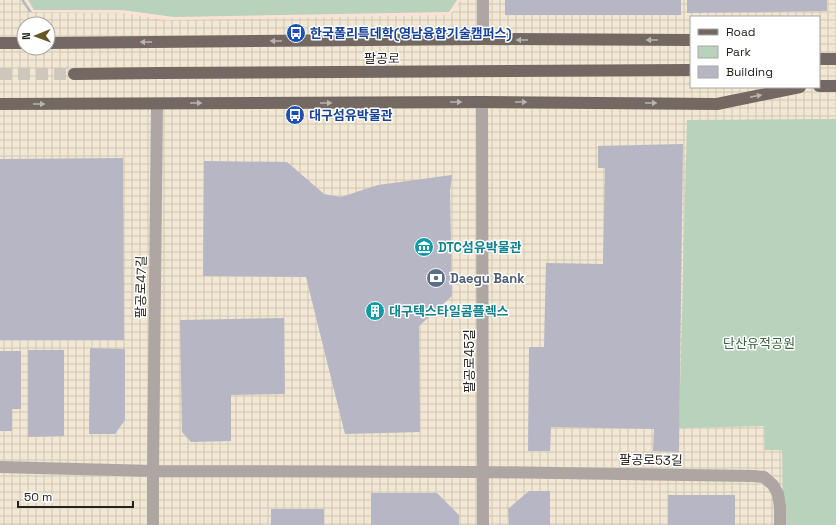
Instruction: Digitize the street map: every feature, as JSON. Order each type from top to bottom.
[{"type":"main road","points":[[56,42],[483,39],[690,40]]},
{"type":"main road","points":[[0,43],[16,43]]},
{"type":"main road","points":[[820,59],[836,59]]},
{"type":"main road","name":"팔공로","points":[[74,74],[690,70]]},
{"type":"main road","points":[[820,86],[836,86]]},
{"type":"main road","points":[[0,104],[482,102],[718,104],[795,88]]},
{"type":"street","points":[[483,0],[483,39]]},
{"type":"street","name":"팔공로45길","points":[[482,102],[483,525]]},
{"type":"street","name":"팔공로47길","points":[[153,525],[157,104]]},
{"type":"street","points":[[0,467],[153,471]]},
{"type":"street","name":"팔공로53길","points":[[153,471],[483,472],[753,476],[764,477],[773,485],[778,494],[780,525]]},
{"type":"shaded area","points":[[0,0],[836,0],[836,525],[0,525]]},
{"type":"shaded area","points":[[24,0],[461,0],[450,15],[165,20],[123,13],[32,12]]},
{"type":"green space","points":[[28,0],[457,0],[449,12],[174,17],[122,10],[34,10]]},
{"type":"green space","name":"단산유적공원","points":[[836,119],[836,525],[783,525],[782,450],[765,450],[764,426],[679,428],[687,120]]},
{"type":"building","points":[[21,0],[24,0],[32,12],[29,12]]},
{"type":"building","points":[[505,0],[681,0],[681,15],[505,15]]},
{"type":"building","points":[[687,0],[827,0],[827,11],[687,13]]},
{"type":"building","points":[[683,144],[679,452],[653,451],[654,429],[551,427],[550,451],[528,451],[529,347],[544,347],[546,263],[603,264],[605,168],[598,168],[598,146]]},
{"type":"building","points":[[123,158],[124,340],[0,340],[0,159]]},
{"type":"building","name":"대구텍스타일콤플렉스","points":[[204,161],[287,162],[324,194],[341,197],[378,185],[452,175],[450,191],[452,296],[419,326],[420,432],[345,434],[306,277],[203,276]]},
{"type":"building","points":[[284,318],[285,394],[231,395],[231,441],[191,442],[182,432],[180,320]]},
{"type":"building","points":[[90,348],[125,349],[125,420],[115,434],[89,434]]},
{"type":"building","points":[[28,350],[64,350],[64,436],[28,437]]},
{"type":"building","points":[[0,351],[21,351],[21,409],[12,409],[12,431],[0,431]]},
{"type":"building","points":[[529,491],[550,491],[550,525],[509,525],[508,509]]},
{"type":"building","points":[[371,493],[437,493],[459,515],[459,525],[371,525]]},
{"type":"building","points":[[668,495],[735,495],[735,525],[668,525]]},
{"type":"building","points":[[271,509],[324,509],[324,525],[271,525]]},
{"type":"tunnel","points":[[0,74],[74,74]]},
{"type":"place","name":"한국폴리특데학(영남융합기술캠퍼스)","points":[[296,33]]},
{"type":"place","name":"대구섬유박물관","points":[[295,115]]},
{"type":"place","name":"DTC섬유박물관","points":[[424,247]]},
{"type":"place","name":"Daegu Bank","points":[[436,278]]},
{"type":"place","name":"대구텍스타일콤플렉스","points":[[375,311]]}]
